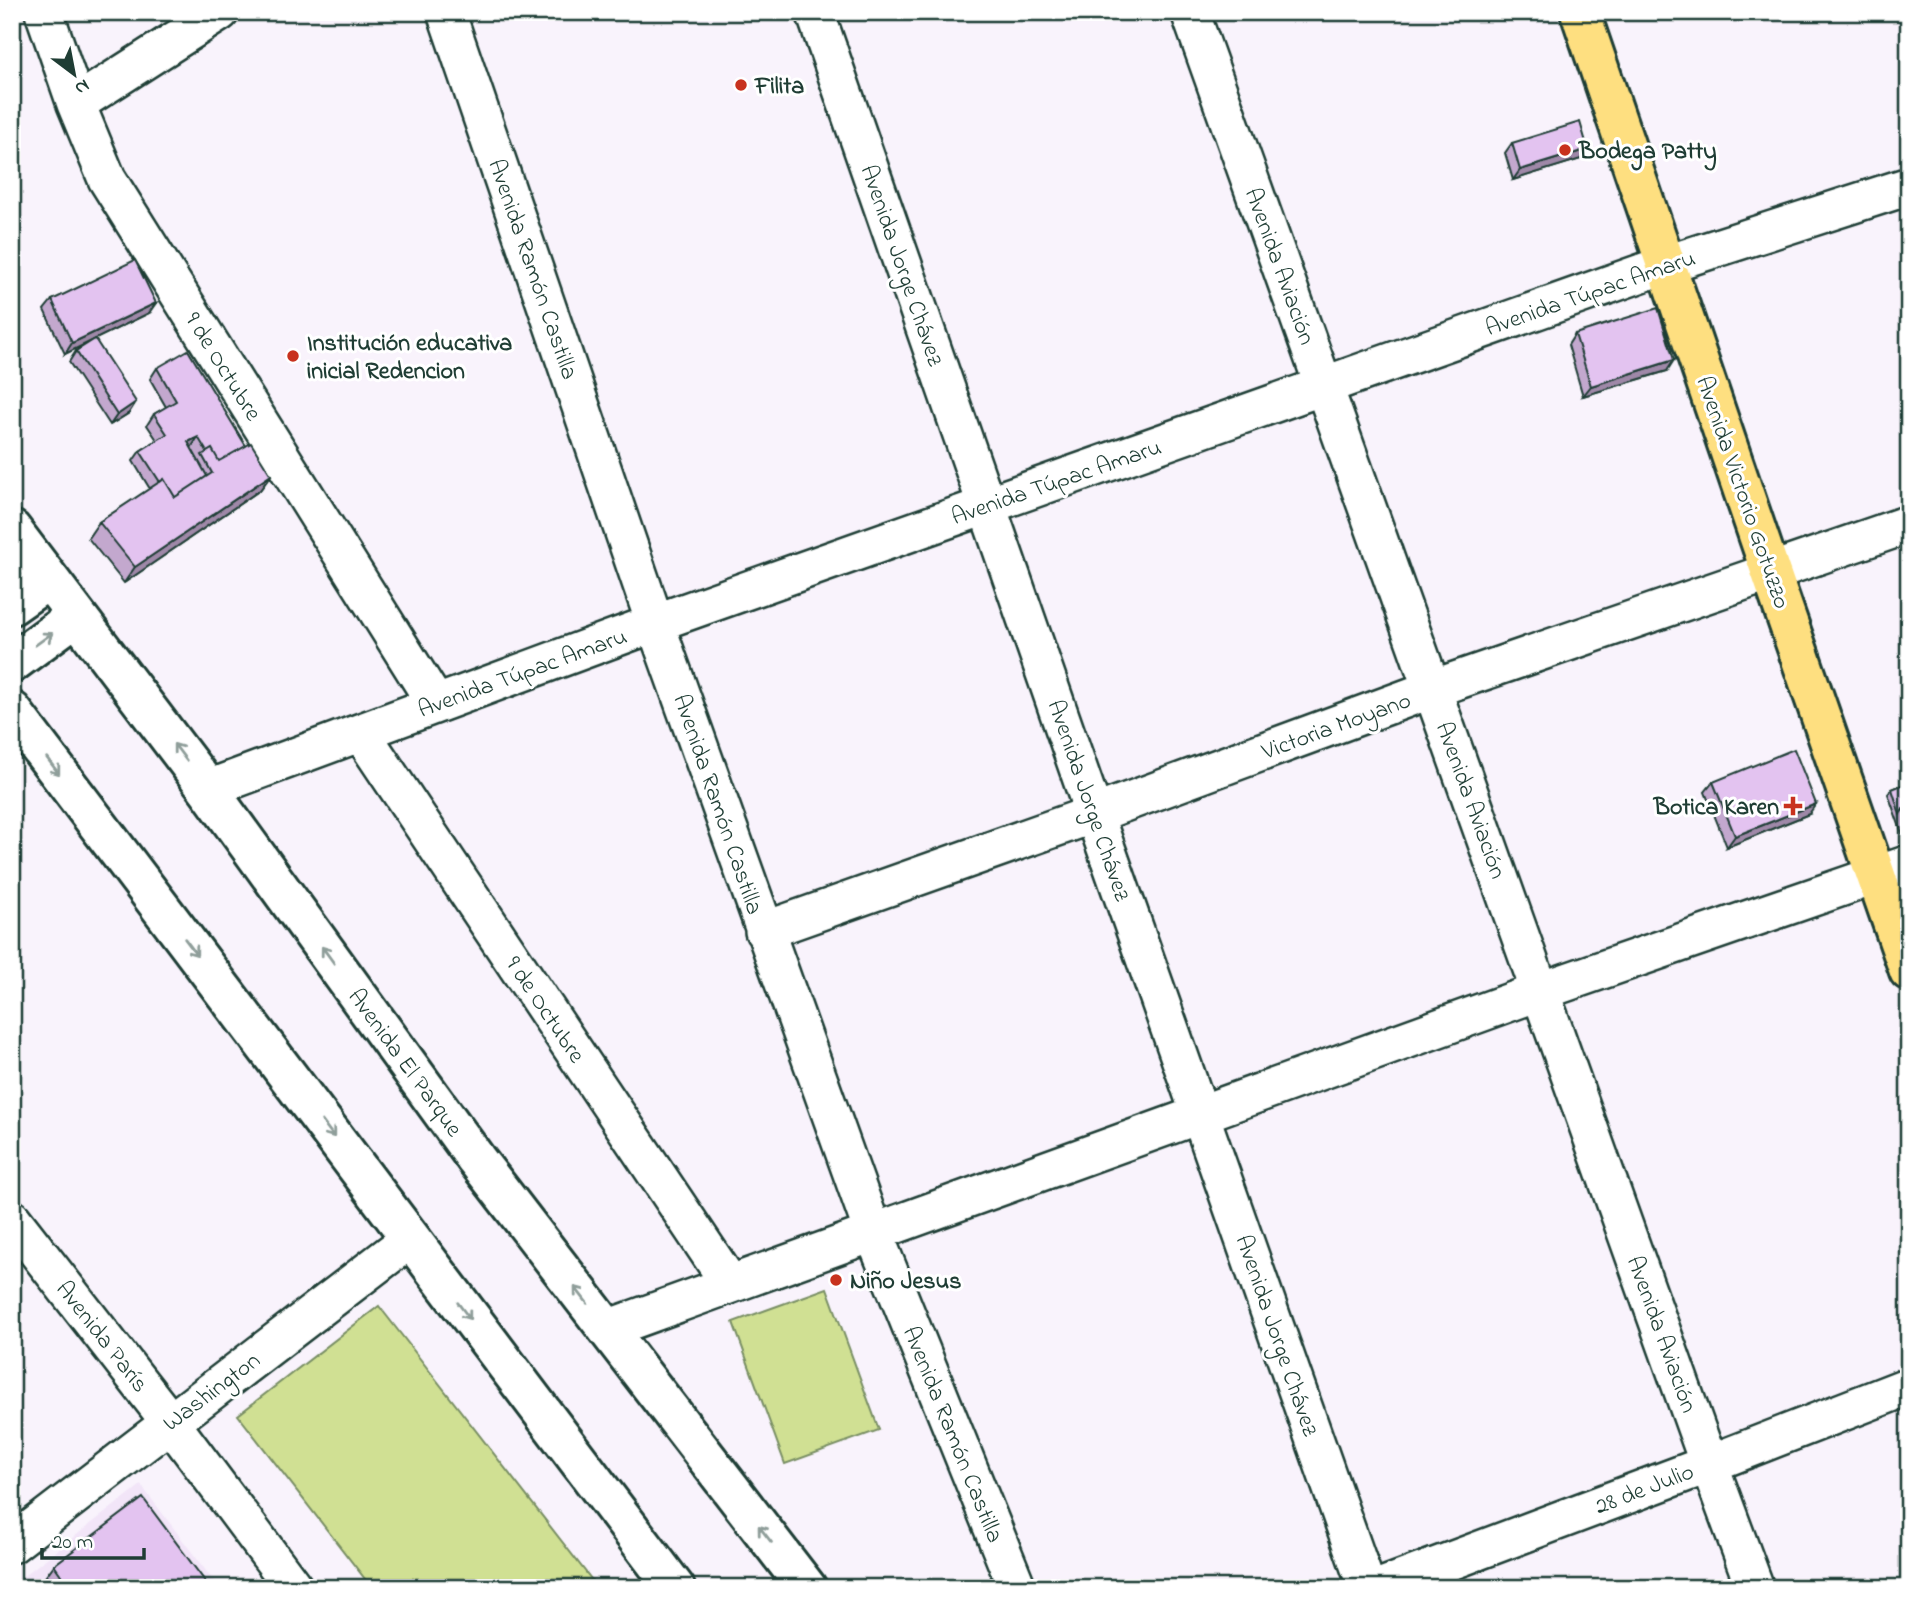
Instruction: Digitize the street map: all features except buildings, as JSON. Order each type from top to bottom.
[{"type":"main road","name":"Avenida Victorio Gotuzzo","points":[[1580,12],[1770,573],[1892,870],[1909,971]]},
{"type":"street","name":"9 de Octubre","points":[[44,12],[76,104],[107,179],[436,704]]},
{"type":"street","points":[[76,104],[220,12]]},
{"type":"street","name":"Avenida Ramón Castilla","points":[[446,12],[655,623],[873,1232],[1017,1588]]},
{"type":"street","name":"Avenida Jorge Chávez","points":[[815,12],[1367,1588]]},
{"type":"street","name":"Avenida Aviación","points":[[1190,12],[1755,1588]]},
{"type":"street","name":"Avenida Túpac Amaru","points":[[208,789],[655,623],[1667,264],[1909,186]]},
{"type":"street","name":"Victoria Moyano","points":[[764,931],[1094,814],[1432,689],[1909,524]]},
{"type":"street","name":"Avenida El Parque","points":[[12,530],[208,789],[477,1159],[807,1588]]},
{"type":"street","points":[[12,605],[49,579]]},
{"type":"street","points":[[12,663],[76,616]]},
{"type":"street","points":[[12,711],[675,1588]]},
{"type":"street","name":"9 de Octubre","points":[[361,733],[730,1284]]},
{"type":"street","points":[[607,1329],[1541,991],[1892,870]]},
{"type":"street","name":"Avenida París","points":[[12,1219],[295,1588]]},
{"type":"street","name":"Washington","points":[[12,1544],[410,1239]]},
{"type":"street","name":"28 de Julio","points":[[1379,1588],[1909,1386]]},
{"type":"shaded area","points":[[141,1485],[219,1588],[12,1588],[12,1585]]},
{"type":"green space","points":[[827,1288],[879,1430],[785,1464],[733,1322]]},
{"type":"green space","points":[[379,1306],[598,1588],[372,1588],[238,1415]]},
{"type":"place","name":"Filita","points":[[741,85]]},
{"type":"place","name":"Bodega Patty","points":[[1565,150]]},
{"type":"place","name":"Institución educativa inicial Redencion","points":[[293,356]]},
{"type":"place","name":"Botica Karen","points":[[1793,806]]},
{"type":"place","name":"Niño Jesus","points":[[836,1280]]}]
